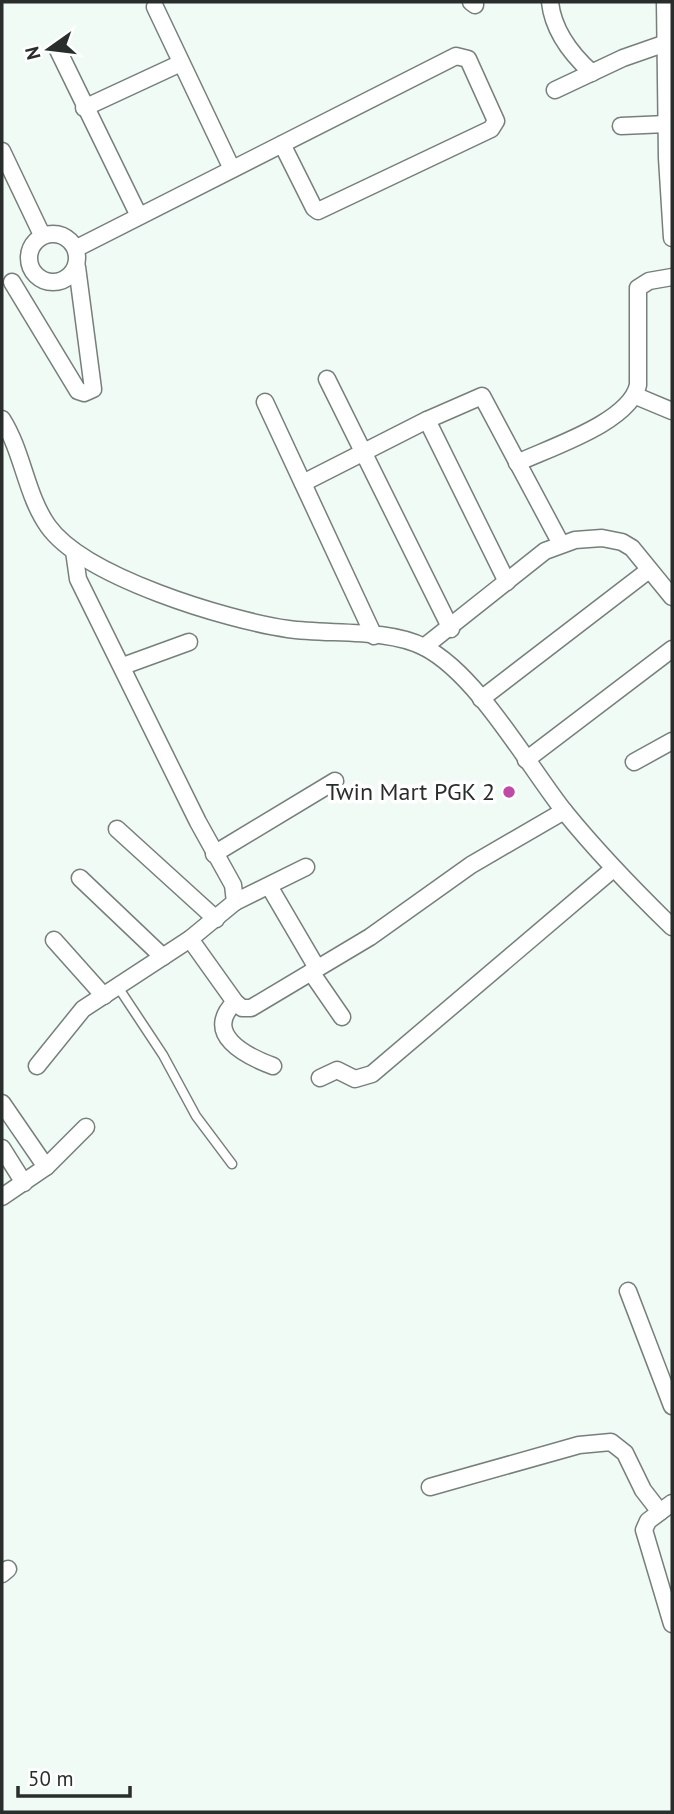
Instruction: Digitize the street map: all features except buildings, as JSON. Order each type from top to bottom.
[{"type":"street","points":[[550,2],[559,32],[570,50],[592,73]]},
{"type":"street","points":[[665,2],[672,238]]},
{"type":"street","points":[[155,7],[232,169]]},
{"type":"street","points":[[555,90],[666,43]]},
{"type":"street","points":[[58,51],[139,216]]},
{"type":"street","points":[[77,248],[139,216],[456,56],[468,60],[496,121],[491,129],[318,211],[282,144]]},
{"type":"street","points":[[84,108],[181,63]]},
{"type":"street","points":[[621,127],[669,134]]},
{"type":"street","points":[[2,151],[42,235]]},
{"type":"street","points":[[31,270],[7,285],[78,391],[85,393],[93,389],[77,267],[77,248],[62,234],[42,235],[29,250],[31,270],[46,282],[65,281],[77,267]]},
{"type":"street","points":[[517,463],[603,424],[618,415],[636,396],[638,288],[649,281],[672,277]]},
{"type":"street","points":[[327,379],[451,629]]},
{"type":"street","points":[[303,483],[427,420],[482,396],[561,544]]},
{"type":"street","points":[[636,396],[672,411]]},
{"type":"street","points":[[265,402],[374,636]]},
{"type":"street","points":[[2,419],[48,525],[74,551],[123,580],[213,611],[287,629],[374,636],[424,647],[452,669],[481,699],[564,811],[612,870],[672,927]]},
{"type":"street","points":[[427,420],[507,582]]},
{"type":"street","points":[[424,647],[451,629],[545,551],[561,544],[613,539],[632,548],[672,597]]},
{"type":"street","points":[[74,551],[78,579],[214,854],[233,885],[235,902]]},
{"type":"street","points":[[481,699],[649,570]]},
{"type":"street","points":[[123,666],[189,642]]},
{"type":"street","points":[[526,760],[672,649]]},
{"type":"street","points":[[634,762],[672,741]]},
{"type":"street","points":[[214,854],[335,781]]},
{"type":"street","points":[[190,939],[235,1002],[242,1008],[251,1008],[370,937],[471,865],[564,811]]},
{"type":"street","points":[[117,828],[216,919]]},
{"type":"street","points":[[37,1066],[76,1016],[190,939],[235,902],[306,867]]},
{"type":"street","points":[[320,1078],[337,1070],[355,1079],[372,1074],[612,870]]},
{"type":"street","points":[[80,878],[163,957]]},
{"type":"street","points":[[269,886],[342,1017]]},
{"type":"street","points":[[54,940],[111,991]]},
{"type":"street","points":[[235,1002],[223,1016],[223,1026],[228,1038],[244,1053],[273,1066]]},
{"type":"street","points":[[2,1103],[46,1167]]},
{"type":"street","points":[[2,1197],[46,1167],[86,1127]]},
{"type":"street","points":[[2,1149],[24,1183]]},
{"type":"street","points":[[628,1292],[672,1406]]},
{"type":"street","points":[[430,1487],[579,1445],[611,1442],[625,1453],[643,1490],[666,1508],[648,1521],[644,1530],[672,1624]]},
{"type":"lane","points":[[111,991],[150,1034],[195,1116],[232,1164]]},
{"type":"place","name":"Twin Mart PGK 2","points":[[509,792]]}]
